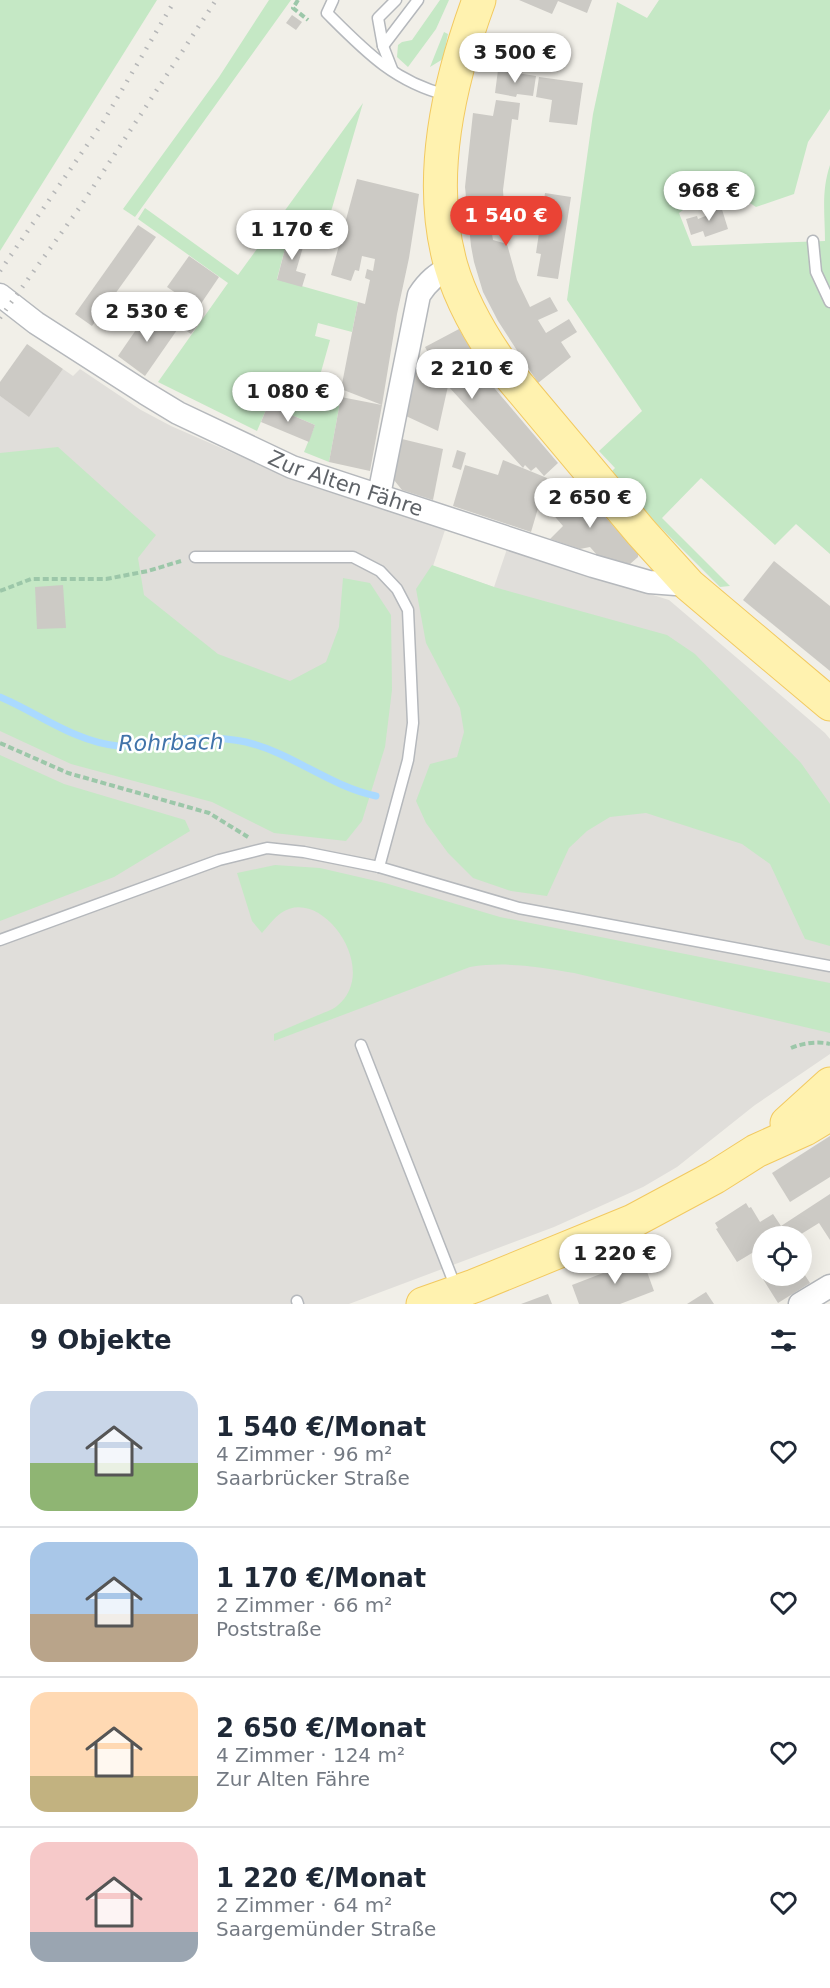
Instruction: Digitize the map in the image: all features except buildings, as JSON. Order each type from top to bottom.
[{"type":"main road","points":[[479,0],[450,96],[443,140],[441,196],[451,266],[477,325],[506,371],[641,532],[689,585],[830,704]]},
{"type":"main road","points":[[756,1151],[830,1084]]},
{"type":"main road","points":[[423,1304],[633,1221],[756,1151],[805,1129],[830,1114]]},
{"type":"street","points":[[379,495],[419,295],[434,275],[451,266]]},
{"type":"street","name":"Zur Alten Fähre","points":[[0,295],[103,368],[178,413],[292,467],[620,574],[666,585],[689,585]]},
{"type":"street","points":[[800,1304],[830,1286]]},
{"type":"lane","points":[[333,0],[327,13],[367,51],[394,72],[420,87],[450,96]]},
{"type":"lane","points":[[394,72],[383,46],[378,18],[396,0]]},
{"type":"lane","points":[[383,46],[418,0]]},
{"type":"lane","points":[[813,241],[816,272],[830,302]]},
{"type":"lane","points":[[195,557],[353,557],[380,571],[397,589],[408,610],[413,723],[408,760],[379,867]]},
{"type":"lane","points":[[0,940],[219,860],[267,848],[304,852],[379,867],[519,909],[830,966]]},
{"type":"lane","points":[[361,1045],[458,1292]]},
{"type":"path","points":[[298,0],[293,8],[308,20]]},
{"type":"path","points":[[0,591],[31,579],[106,579],[148,571],[195,557]]},
{"type":"path","points":[[0,744],[68,773],[209,813],[267,848]]},
{"type":"path","points":[[791,1048],[799,1044],[822,1042],[830,1044]]},
{"type":"shaded area","points":[[63,369],[73,376],[80,369],[141,410],[171,426],[287,477],[446,527],[433,566],[494,587],[507,549],[669,600],[825,733],[830,739],[830,1054],[755,1105],[677,1167],[643,1187],[554,1227],[349,1304],[0,1304],[0,396],[29,416]]},
{"type":"green space","points":[[0,0],[157,0],[0,251]]},
{"type":"green space","points":[[269,0],[291,0],[135,217],[123,209],[219,77]]},
{"type":"green space","points":[[440,0],[449,0],[436,29],[408,67],[397,57],[398,45],[412,40]]},
{"type":"green space","points":[[659,0],[830,0],[830,109],[808,142],[794,194],[756,207],[735,193],[698,199],[679,213],[692,246],[825,241],[824,194],[830,165],[830,554],[796,524],[775,545],[701,478],[662,518],[730,586],[720,587],[656,523],[611,472],[615,468],[599,451],[642,411],[567,300],[593,114],[617,2],[647,18]]},
{"type":"green space","points":[[444,32],[448,34],[443,59],[430,67]]},
{"type":"green space","points":[[363,103],[322,242],[289,233],[277,279],[358,302],[352,332],[318,323],[315,336],[330,340],[319,379],[341,389],[329,462],[304,452],[315,425],[268,405],[257,431],[158,382],[228,283],[138,219],[145,208],[238,275]]},
{"type":"green space","points":[[58,447],[156,535],[138,558],[144,595],[218,654],[290,681],[326,662],[339,627],[343,578],[370,583],[391,615],[392,690],[385,747],[362,821],[346,841],[274,833],[212,802],[71,764],[0,731],[0,453]]},
{"type":"green space","points":[[432,565],[494,587],[667,635],[695,654],[801,763],[830,804],[830,946],[805,939],[770,864],[742,844],[646,813],[610,817],[587,831],[569,848],[547,896],[511,891],[473,878],[448,853],[426,823],[416,801],[430,764],[457,757],[464,732],[460,708],[426,643],[416,589]]},
{"type":"green space","points":[[0,755],[64,784],[185,820],[190,831],[114,877],[0,921]]},
{"type":"green space","points":[[275,865],[320,868],[385,883],[500,917],[830,983],[830,1033],[574,973],[535,967],[483,965],[470,967],[274,1041],[274,1034],[337,1006],[349,990],[353,972],[350,953],[341,935],[328,920],[313,910],[297,907],[281,913],[262,933],[252,921],[237,873]]},
{"type":"waterway","name":"Rohrbach","points":[[0,697],[72,733],[118,746],[200,738],[246,742],[279,754],[342,785],[376,796]]},
{"type":"railway","points":[[0,271],[103,122],[175,0]]},
{"type":"railway","points":[[0,318],[80,207],[216,0]]}]
